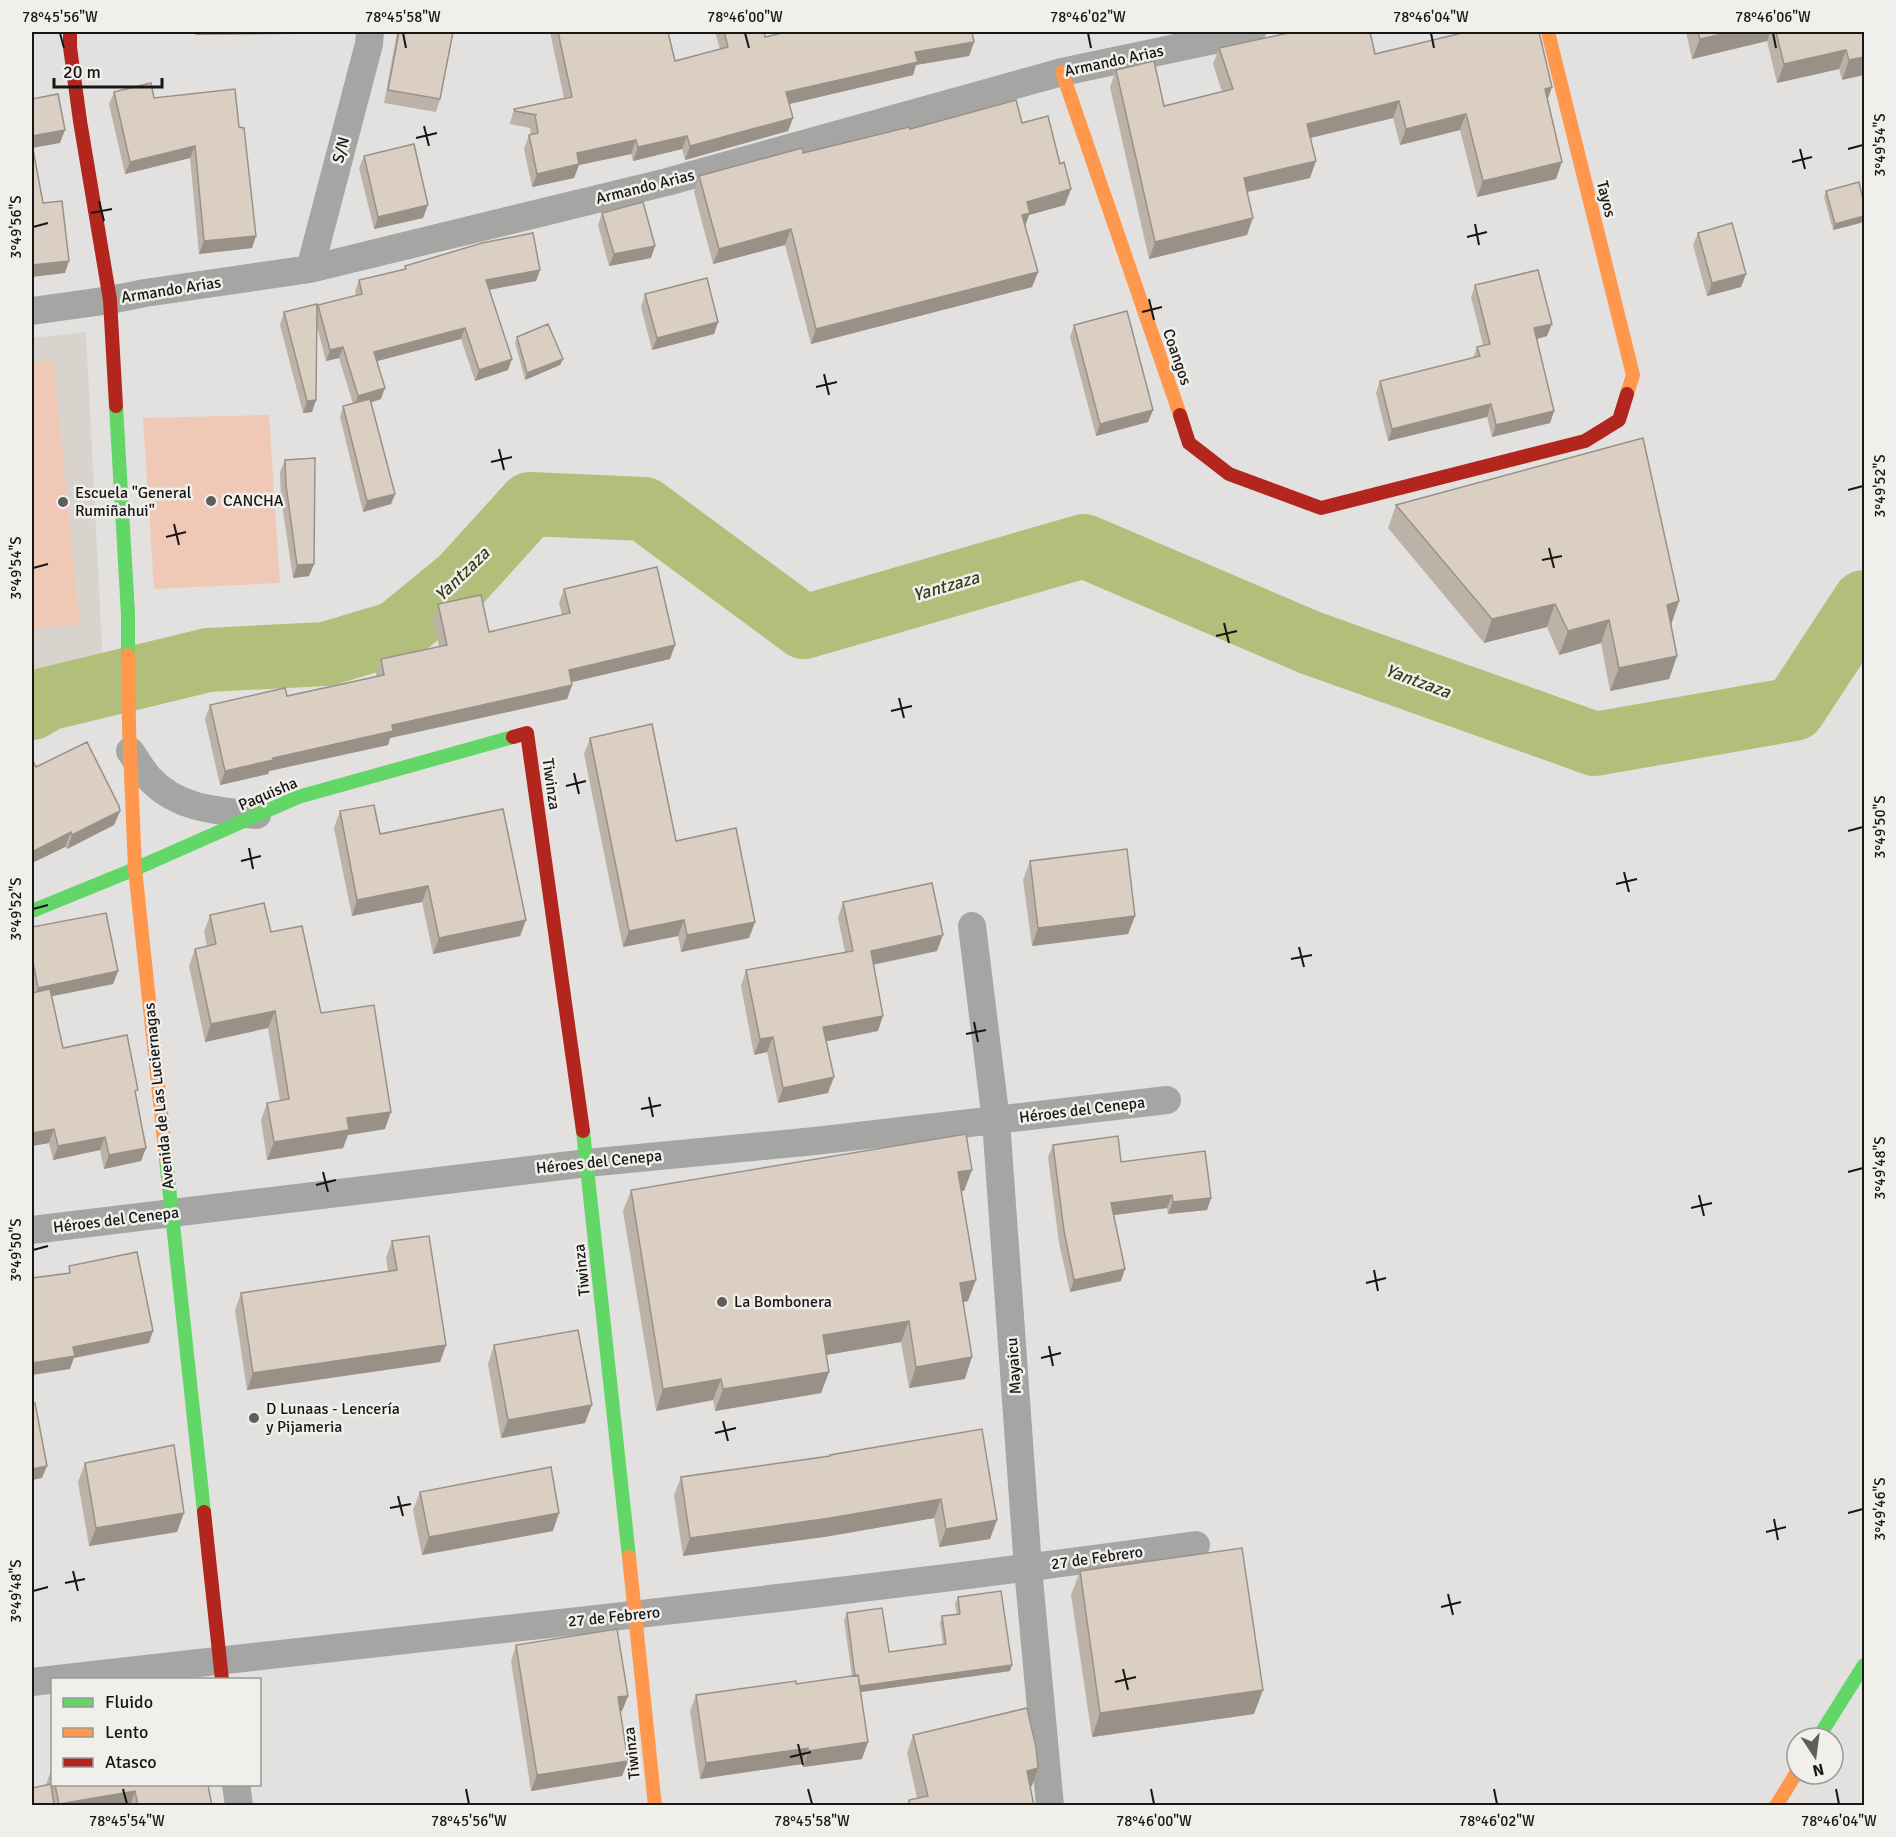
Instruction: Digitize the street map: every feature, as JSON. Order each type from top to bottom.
[{"type":"main road","points":[[70,32],[80,121],[110,300]]},
{"type":"main road","name":"Tayos","points":[[1321,508],[1585,441],[1619,420],[1633,375],[1548,32]]},
{"type":"main road","name":"Coangos","points":[[1062,72],[1189,442],[1229,474],[1321,508]]},
{"type":"main road","name":"Avenida de Las Luciernagas","points":[[110,300],[128,614],[135,869],[221,1670]]},
{"type":"main road","name":"Paquisha","points":[[32,911],[135,869],[298,797],[527,733]]},
{"type":"main road","name":"Tiwinza","points":[[527,733],[587,1163],[655,1806]]},
{"type":"main road","points":[[1826,1726],[1864,1665]]},
{"type":"main road","points":[[1776,1806],[1788,1786]]},
{"type":"street","name":"S/N","points":[[310,269],[369,44],[370,32]]},
{"type":"street","name":"Armando Arias","points":[[32,311],[310,269],[667,182],[1062,72],[1252,32]]},
{"type":"street","points":[[130,739],[149,778],[179,801],[213,811],[257,815]]},
{"type":"street","name":"Mayaicu","points":[[972,926],[996,1121],[1028,1568],[1050,1806]]},
{"type":"street","name":"Héroes del Cenepa","points":[[32,1230],[587,1163],[815,1141],[1167,1100]]},
{"type":"street","name":"27 de Febrero","points":[[95,1678],[221,1670],[634,1615],[1028,1568],[1196,1545]]},
{"type":"street","name":"27 de Febrero","points":[[32,1682],[51,1681]]},
{"type":"street","points":[[236,1786],[238,1806]]},
{"type":"shaded area","name":"Escuela \"General Rumiñahui\"","points":[[86,332],[103,665],[32,680],[32,338]]},
{"type":"shaded area","points":[[53,360],[80,624],[32,629],[32,362]]},
{"type":"shaded area","name":"CANCHA","points":[[269,415],[280,583],[154,589],[143,418]]},
{"type":"building","points":[[399,32],[453,32],[440,99],[388,90]]},
{"type":"building","points":[[558,32],[668,32],[675,61],[728,47],[724,32],[764,32],[765,37],[786,32],[972,32],[974,42],[915,52],[918,62],[786,92],[793,118],[690,146],[687,136],[638,147],[636,140],[577,153],[579,164],[537,174],[529,135],[538,133],[535,115],[537,115],[514,109],[572,97]]},
{"type":"building","points":[[1293,32],[1370,32],[1375,54],[1466,32],[1539,32],[1552,87],[1545,89],[1562,162],[1483,181],[1466,114],[1406,129],[1399,101],[1307,124],[1316,161],[1244,178],[1253,218],[1155,242],[1116,70],[1154,61],[1164,106],[1233,89],[1219,48]]},
{"type":"building","points":[[1698,32],[1732,32],[1700,39]]},
{"type":"building","points":[[1776,32],[1864,32],[1864,57],[1849,60],[1846,50],[1784,64]]},
{"type":"building","points":[[151,83],[154,98],[235,89],[239,127],[244,128],[256,236],[204,241],[195,146],[130,162],[114,92]]},
{"type":"building","points":[[58,94],[65,130],[32,136],[32,99]]},
{"type":"building","points":[[1016,100],[1022,123],[1048,116],[1060,164],[1064,162],[1071,189],[1027,202],[1030,213],[1022,215],[1038,272],[816,329],[791,229],[719,249],[699,176],[802,148],[803,153],[909,127],[910,129]]},
{"type":"building","points":[[32,144],[43,203],[62,201],[69,261],[32,265]]},
{"type":"building","points":[[414,144],[428,205],[378,217],[364,156]]},
{"type":"building","points":[[1859,182],[1864,216],[1835,224],[1826,191]]},
{"type":"building","points":[[643,202],[655,246],[614,254],[602,213]]},
{"type":"building","points":[[1732,223],[1746,274],[1712,283],[1698,233]]},
{"type":"building","points":[[533,233],[540,270],[486,280],[512,359],[479,370],[465,328],[374,352],[385,388],[358,396],[343,347],[330,350],[318,305],[362,294],[359,280],[406,269],[405,266],[482,243]]},
{"type":"building","points":[[1538,270],[1552,324],[1534,328],[1554,411],[1496,425],[1491,404],[1392,429],[1380,381],[1480,356],[1477,347],[1490,344],[1475,285]]},
{"type":"building","points":[[707,278],[718,322],[657,338],[645,294]]},
{"type":"building","points":[[317,304],[316,400],[307,401],[284,312]]},
{"type":"building","points":[[1127,311],[1153,410],[1100,424],[1074,325]]},
{"type":"building","points":[[548,324],[563,359],[527,373],[517,337]]},
{"type":"building","points":[[370,399],[395,494],[367,501],[343,406]]},
{"type":"building","points":[[1643,438],[1679,601],[1667,605],[1677,656],[1619,668],[1609,620],[1568,631],[1555,604],[1492,619],[1396,505]]},
{"type":"building","points":[[315,458],[314,564],[297,565],[286,485],[285,460]]},
{"type":"building","points":[[657,567],[675,645],[569,670],[572,685],[392,725],[393,731],[225,771],[210,705],[285,688],[287,696],[384,675],[381,659],[447,645],[438,604],[481,595],[489,632],[570,613],[564,589]]},
{"type":"building","points":[[652,724],[676,841],[736,828],[755,922],[687,935],[684,920],[629,931],[590,738]]},
{"type":"building","points":[[87,742],[120,811],[32,852],[32,762],[36,767]]},
{"type":"building","points":[[374,805],[380,834],[503,809],[526,920],[439,938],[428,886],[357,900],[340,811]]},
{"type":"building","points":[[1127,849],[1135,916],[1038,928],[1030,861]]},
{"type":"building","points":[[932,883],[943,935],[871,951],[883,1016],[823,1027],[834,1077],[783,1088],[773,1037],[760,1039],[746,970],[853,951],[843,902]]},
{"type":"building","points":[[264,903],[271,932],[302,926],[321,1013],[374,1005],[391,1112],[347,1118],[349,1130],[274,1142],[267,1103],[289,1099],[275,1011],[211,1024],[195,949],[216,944],[210,915]]},
{"type":"building","points":[[106,913],[118,971],[38,988],[32,957],[32,927]]},
{"type":"building","points":[[50,989],[63,1048],[127,1035],[146,1148],[109,1155],[105,1137],[58,1146],[54,1129],[32,1133],[32,993]]},
{"type":"building","points":[[966,1134],[972,1170],[958,1172],[976,1280],[960,1283],[972,1357],[916,1367],[909,1321],[823,1335],[829,1372],[723,1389],[721,1379],[663,1389],[631,1190]]},
{"type":"building","points":[[1118,1136],[1121,1162],[1205,1151],[1211,1198],[1173,1202],[1172,1195],[1111,1203],[1125,1269],[1074,1280],[1064,1231],[1053,1145]]},
{"type":"building","points":[[429,1236],[446,1345],[253,1373],[241,1293],[397,1270],[392,1241]]},
{"type":"building","points":[[137,1252],[153,1331],[73,1347],[75,1356],[32,1363],[32,1278],[70,1273],[69,1266]]},
{"type":"building","points":[[578,1330],[592,1405],[508,1420],[494,1345]]},
{"type":"building","points":[[32,1403],[35,1403],[47,1466],[32,1469]]},
{"type":"building","points":[[982,1429],[997,1520],[946,1529],[941,1499],[690,1538],[681,1477],[830,1456]]},
{"type":"building","points":[[174,1445],[184,1513],[96,1528],[85,1463]]},
{"type":"building","points":[[551,1467],[559,1513],[429,1537],[420,1492]]},
{"type":"building","points":[[1242,1548],[1263,1690],[1100,1713],[1080,1571]]},
{"type":"building","points":[[1001,1591],[1012,1665],[860,1686],[858,1675],[855,1676],[847,1613],[882,1608],[889,1652],[946,1644],[942,1616],[960,1614],[958,1597]]},
{"type":"building","points":[[617,1629],[628,1696],[618,1697],[628,1761],[537,1775],[516,1645]]},
{"type":"building","points":[[858,1675],[868,1742],[706,1763],[696,1695]]},
{"type":"building","points":[[1027,1708],[1036,1747],[1038,1768],[1027,1771],[1034,1806],[910,1806],[909,1800],[928,1796],[913,1735]]},
{"type":"building","points":[[51,1784],[54,1806],[32,1806],[32,1788]]},
{"type":"building","points":[[55,1786],[208,1786],[212,1806],[138,1806],[135,1791],[59,1804]]},
{"type":"waterway","name":"Yantzaza","points":[[32,708],[47,699],[208,660],[326,654],[396,633],[462,579],[530,504],[644,509],[804,627],[1084,546],[1311,643],[1595,744],[1794,709],[1864,602]]},
{"type":"traffic: fast","points":[[116,406],[128,614],[128,655]]},
{"type":"traffic: fast","points":[[32,911],[135,869],[298,797],[513,737]]},
{"type":"traffic: fast","points":[[583,1131],[629,1557]]},
{"type":"traffic: fast","points":[[166,1159],[204,1512]]},
{"type":"traffic: fast","points":[[1826,1726],[1864,1665]]},
{"type":"traffic: slow","points":[[1548,32],[1633,375],[1627,394]]},
{"type":"traffic: slow","points":[[1062,72],[1180,415]]},
{"type":"traffic: slow","points":[[128,655],[135,869],[166,1159]]},
{"type":"traffic: slow","points":[[629,1557],[655,1806]]},
{"type":"traffic: slow","points":[[1776,1806],[1788,1786]]},
{"type":"traffic: jam","points":[[70,32],[80,121],[110,300],[116,406]]},
{"type":"traffic: jam","points":[[1180,415],[1189,443],[1229,474],[1321,508],[1585,441],[1619,420],[1627,394]]},
{"type":"traffic: jam","points":[[513,737],[527,733],[583,1131]]},
{"type":"traffic: jam","points":[[204,1512],[222,1678]]},
{"type":"place","name":"CANCHA","points":[[211,501]]},
{"type":"place","name":"Escuela \"General Rumiñahui\"","points":[[63,502]]},
{"type":"place","name":"La Bombonera","points":[[722,1302]]},
{"type":"place","name":"D Lunaas - Lencería y Pijameria","points":[[254,1418]]}]
